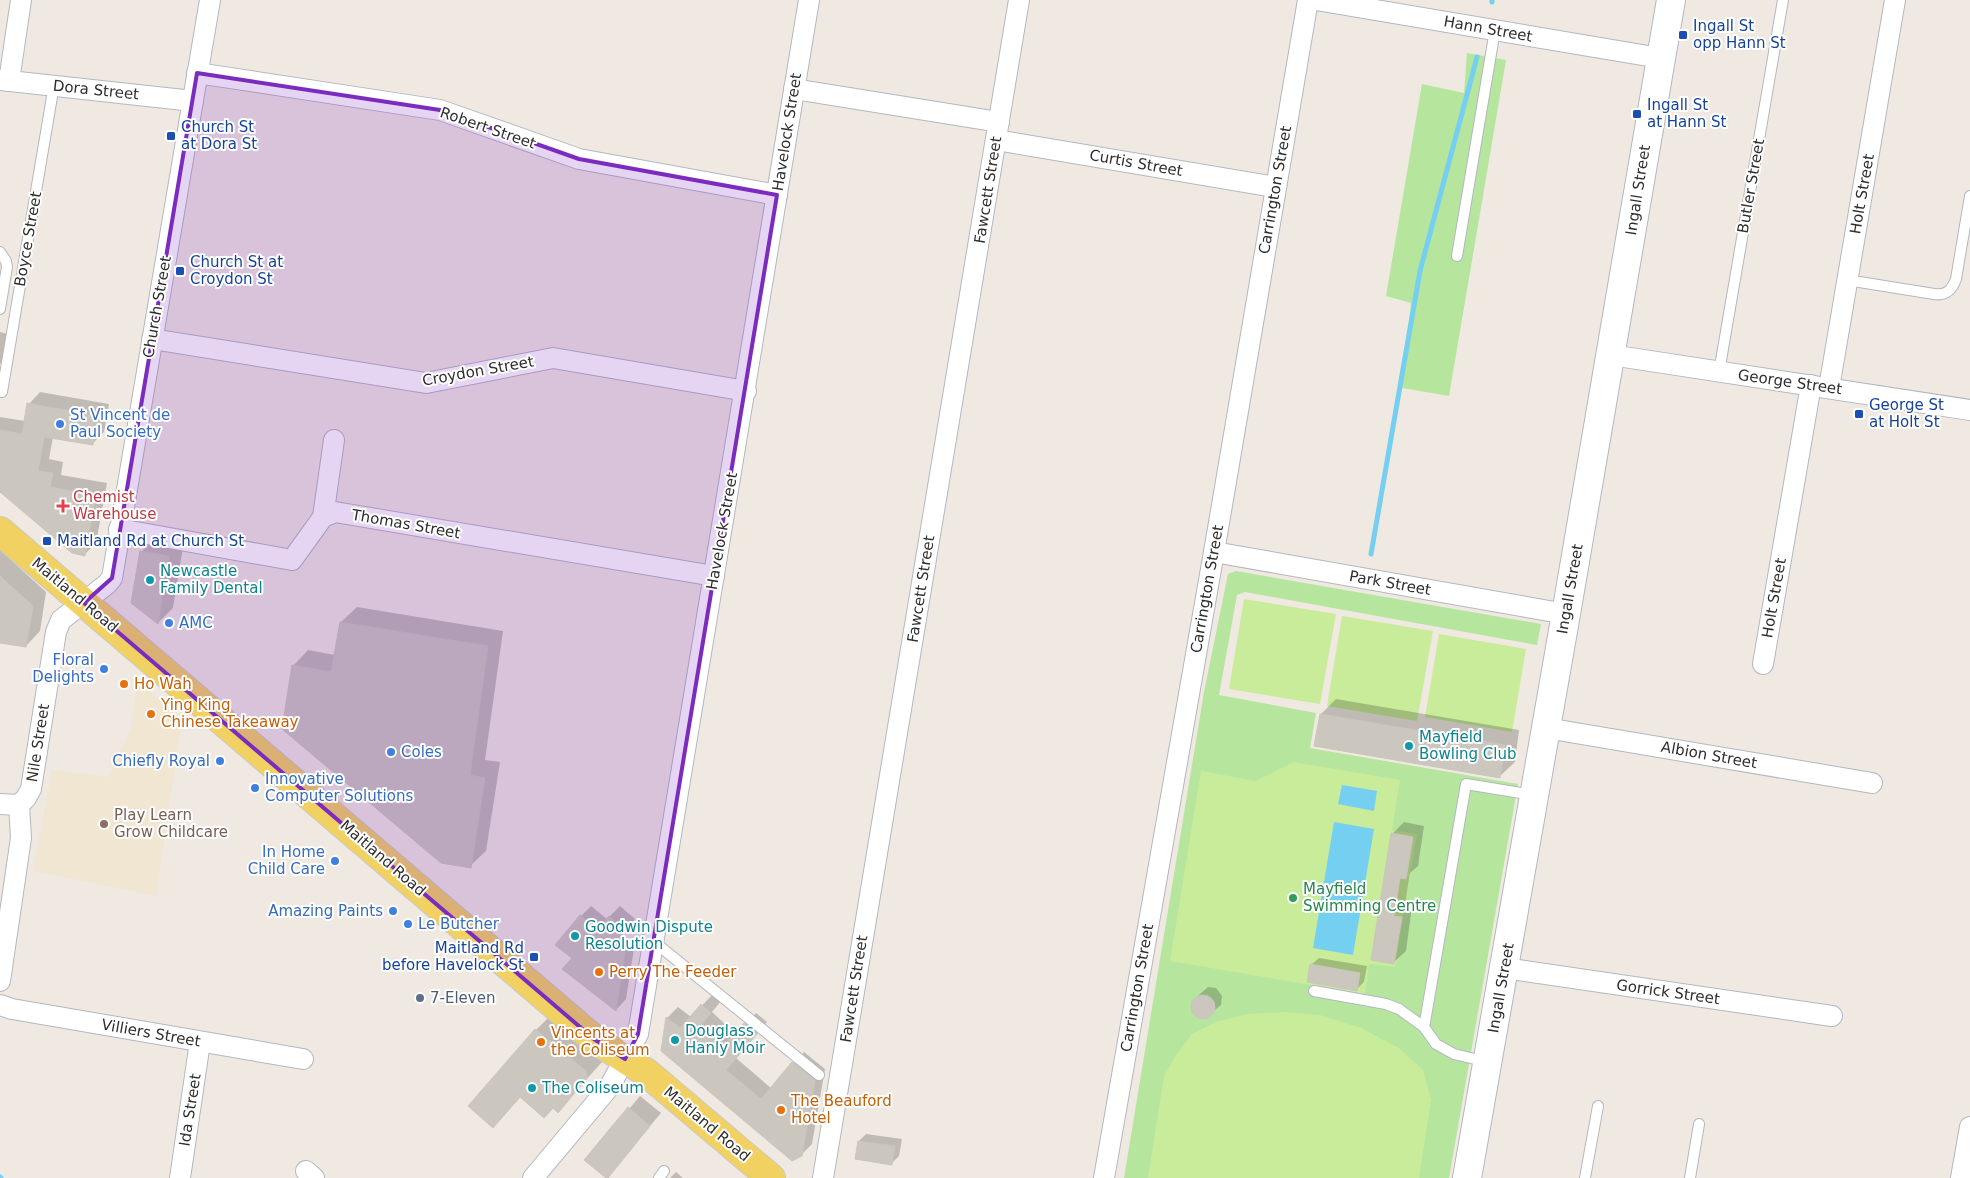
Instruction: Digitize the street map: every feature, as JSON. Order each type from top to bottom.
[{"type":"main road","name":"Ingall Street","points":[[1467,1178],[1671,0]]},
{"type":"main road","name":"Maitland Road","points":[[0,531],[594,1039],[654,1079],[770,1178]]},
{"type":"street","points":[[4,80],[11,56],[21,0]]},
{"type":"street","name":"Church Street","points":[[84,603],[112,578],[210,0]]},
{"type":"street","name":"Havelock Street","points":[[533,1178],[610,1086],[638,1034],[746,391],[809,0]]},
{"type":"street","name":"Fawcett Street","points":[[823,1178],[1019,0]]},
{"type":"street","name":"Carrington Street","points":[[1104,1178],[1214,552],[1308,0]]},
{"type":"street","name":"Hann Street","points":[[1316,0],[1660,58]]},
{"type":"street","name":"Holt Street","points":[[1762,664],[1820,387],[1847,280],[1895,0]]},
{"type":"street","name":"Robert Street","points":[[197,73],[440,110],[579,159],[777,195]]},
{"type":"street","name":"Dora Street","points":[[4,80],[193,101]]},
{"type":"street","name":"Curtis Street","points":[[794,89],[1275,187]]},
{"type":"street","name":"Croydon Street","points":[[152,339],[426,383],[553,358],[746,391]]},
{"type":"street","name":"George Street","points":[[1611,355],[1970,410]]},
{"type":"street","points":[[119,529],[292,560],[323,518],[334,440]]},
{"type":"street","name":"Thomas Street","points":[[323,518],[335,512],[714,576]]},
{"type":"street","name":"Park Street","points":[[1214,552],[1566,614]]},
{"type":"street","name":"Nile Street","points":[[0,981],[21,838],[9,805],[26,798],[31,789],[58,625],[61,620],[84,603]]},
{"type":"street","name":"Albion Street","points":[[1546,728],[1872,783]]},
{"type":"street","name":"Gorrick Street","points":[[1504,968],[1832,1016]]},
{"type":"street","name":"Villiers Street","points":[[0,1005],[303,1059]]},
{"type":"street","name":"Ida Street","points":[[180,1178],[200,1042]]},
{"type":"street","points":[[1961,1178],[1970,1127]]},
{"type":"lane","name":"Butler Street","points":[[1720,372],[1783,0]]},
{"type":"lane","points":[[1457,256],[1495,30]]},
{"type":"lane","name":"Boyce Street","points":[[2,392],[54,85]]},
{"type":"lane","points":[[1847,280],[1942,295],[1947,292],[1953,287],[1956,279],[1970,196]]},
{"type":"lane","points":[[0,252],[6,261],[7,267],[0,309]]},
{"type":"lane","points":[[1424,1027],[1466,784],[1534,795]]},
{"type":"lane","points":[[653,941],[819,1075]]},
{"type":"lane","points":[[1314,991],[1386,1004],[1399,1009],[1424,1027],[1436,1044],[1454,1054],[1488,1062]]},
{"type":"lane","points":[[1585,1178],[1598,1106]]},
{"type":"lane","points":[[1690,1178],[1699,1124]]},
{"type":"highlighted area","points":[[197,73],[440,110],[579,159],[777,195],[638,1034],[625,1059],[594,1039],[84,603],[112,578]]},
{"type":"shaded area","name":"Play Learn Grow Childcare","points":[[137,681],[182,719],[156,896],[33,871],[52,770],[109,777],[131,728]]},
{"type":"green space","points":[[1467,53],[1506,60],[1449,396],[1402,388],[1411,303],[1386,296],[1422,84],[1464,93]]},
{"type":"green space","points":[[1236,571],[1541,624],[1537,645],[1245,592],[1237,595],[1219,695],[1316,713],[1310,748],[1518,784],[1449,1178],[1124,1178],[1204,692],[1228,574]]},
{"type":"green space","points":[[1244,599],[1336,614],[1320,704],[1229,689]]},
{"type":"green space","points":[[1342,616],[1433,631],[1417,721],[1327,706]]},
{"type":"green space","points":[[1439,634],[1526,649],[1512,732],[1425,717]]},
{"type":"green space","name":"Mayfield Swimming Centre","points":[[1294,762],[1400,780],[1392,830],[1417,834],[1395,967],[1369,964],[1365,994],[1170,961],[1201,771],[1256,781]]},
{"type":"green space","points":[[1284,1012],[1320,1015],[1361,1028],[1399,1048],[1423,1070],[1431,1100],[1419,1178],[1148,1178],[1164,1076],[1176,1055],[1192,1034],[1218,1021],[1249,1014]]},
{"type":"water","points":[[1342,785],[1377,791],[1374,811],[1338,804]]},
{"type":"water","points":[[1334,822],[1374,829],[1353,955],[1313,948]]},
{"type":"building","points":[[27,403],[98,416],[93,445],[44,437],[38,471],[53,473],[50,487],[96,495],[85,556],[72,553],[0,492],[0,430],[22,434]]},
{"type":"building","name":"Newcastle Family Dental","points":[[140,551],[169,556],[158,624],[131,603]]},
{"type":"building","points":[[0,576],[33,606],[26,647],[0,643]]},
{"type":"building","name":"Coles","points":[[340,622],[488,646],[470,775],[485,778],[471,868],[441,863],[282,729],[292,665],[331,672]]},
{"type":"building","name":"Mayfield Bowling Club","points":[[1320,714],[1505,745],[1500,778],[1314,746]]},
{"type":"building","points":[[1391,833],[1413,837],[1406,879],[1400,878],[1394,916],[1402,917],[1394,964],[1371,960]]},
{"type":"building","points":[[580,915],[597,930],[609,916],[625,931],[607,951],[625,952],[616,1011],[562,969],[572,958],[555,945]]},
{"type":"building","points":[[1310,964],[1360,973],[1357,991],[1307,982]]},
{"type":"building","points":[[1203,995],[1212,998],[1215,1007],[1212,1016],[1203,1019],[1194,1016],[1191,1007],[1194,998]]},
{"type":"building","points":[[701,1004],[711,1013],[702,1024],[725,1044],[744,1023],[757,1034],[726,1070],[761,1099],[792,1062],[815,1080],[802,1156],[792,1161],[661,1051],[666,1017],[680,1028]]},
{"type":"building","name":"The Coliseum","points":[[535,1029],[586,1071],[587,1078],[558,1113],[553,1108],[544,1118],[520,1097],[493,1128],[468,1106]]},
{"type":"building","points":[[628,1107],[650,1126],[608,1178],[606,1178],[584,1160]]},
{"type":"building","points":[[858,1141],[895,1146],[892,1165],[855,1159]]},
{"type":"waterway","points":[[1371,554],[1420,271],[1477,57]]},
{"type":"place","name":"Ingall St opp Hann St","points":[[1683,35]]},
{"type":"place","name":"Ingall St at Hann St","points":[[1637,114]]},
{"type":"place","name":"Church St at Dora St","points":[[171,136]]},
{"type":"place","name":"Church St at Croydon St","points":[[180,271]]},
{"type":"place","name":"George St at Holt St","points":[[1859,414]]},
{"type":"place","name":"St Vincent de Paul Society","points":[[60,424]]},
{"type":"place","name":"Chemist Warehouse","points":[[63,506]]},
{"type":"place","name":"Maitland Rd at Church St","points":[[47,541]]},
{"type":"place","name":"Newcastle Family Dental","points":[[150,580]]},
{"type":"place","name":"AMC","points":[[169,623]]},
{"type":"place","name":"Floral Delights","points":[[104,669]]},
{"type":"place","name":"Ho Wah","points":[[124,684]]},
{"type":"place","name":"Ying King Chinese Takeaway","points":[[151,714]]},
{"type":"place","name":"Mayfield Bowling Club","points":[[1409,746]]},
{"type":"place","name":"Coles","points":[[391,752]]},
{"type":"place","name":"Chiefly Royal","points":[[220,761]]},
{"type":"place","name":"Innovative Computer Solutions","points":[[255,788]]},
{"type":"place","name":"Play Learn Grow Childcare","points":[[104,824]]},
{"type":"place","name":"In Home Child Care","points":[[335,861]]},
{"type":"place","name":"Mayfield Swimming Centre","points":[[1293,898]]},
{"type":"place","name":"Amazing Paints","points":[[393,911]]},
{"type":"place","name":"Le Butcher","points":[[408,924]]},
{"type":"place","name":"Goodwin Dispute Resolution","points":[[575,936]]},
{"type":"place","name":"Maitland Rd before Havelock St","points":[[534,957]]},
{"type":"place","name":"Perry The Feeder","points":[[599,972]]},
{"type":"place","name":"7-Eleven","points":[[420,998]]},
{"type":"place","name":"Douglass Hanly Moir","points":[[675,1040]]},
{"type":"place","name":"Vincents at the Coliseum","points":[[541,1042]]},
{"type":"place","name":"The Coliseum","points":[[532,1088]]},
{"type":"place","name":"The Beauford Hotel","points":[[781,1110]]}]
